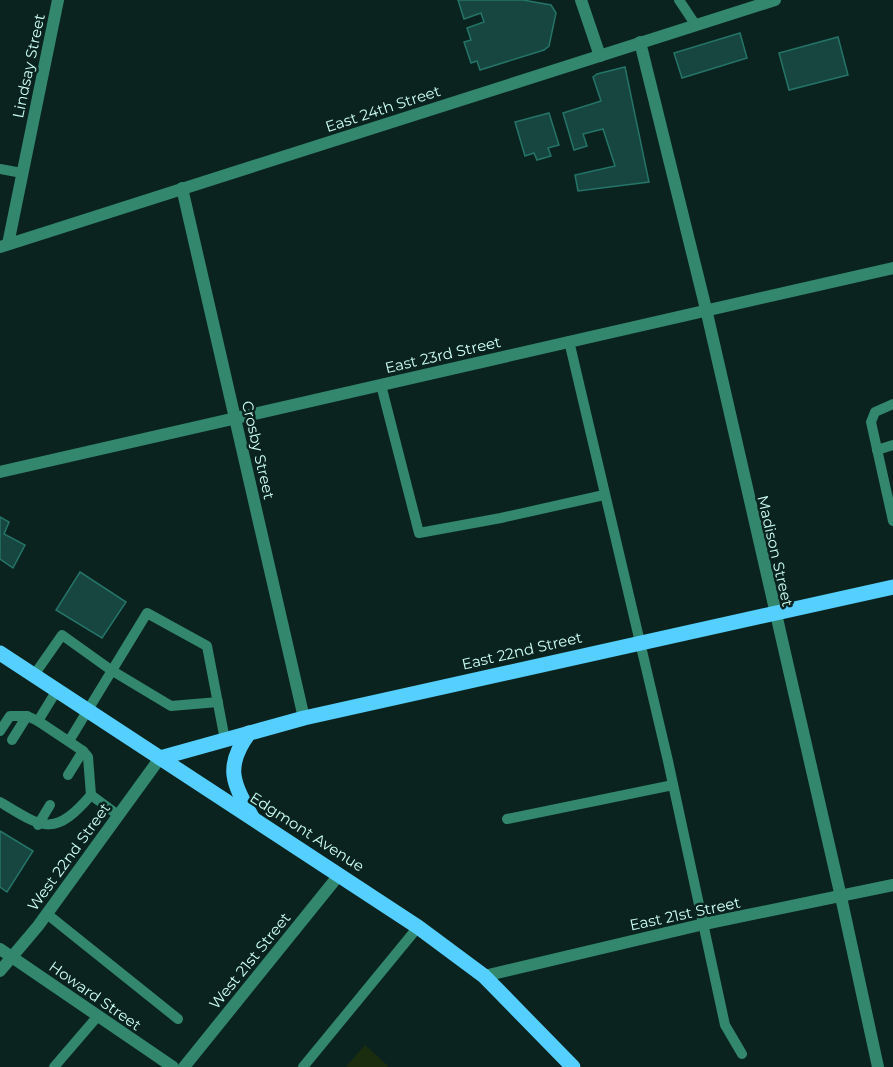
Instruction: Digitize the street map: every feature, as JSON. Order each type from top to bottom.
[{"type":"main road","name":"East 22nd Street","points":[[160,758],[304,718],[893,587]]},
{"type":"main road","name":"Edgmont Avenue","points":[[0,653],[418,927],[484,976],[573,1067]]},
{"type":"main road","points":[[249,733],[238,748],[233,768],[236,789],[252,818]]},
{"type":"street","name":"Lindsay Street","points":[[4,245],[22,174],[58,0]]},
{"type":"street","points":[[581,0],[600,56]]},
{"type":"street","name":"East 24th Street","points":[[4,245],[775,0]]},
{"type":"street","name":"Madison Street","points":[[640,42],[706,309],[878,1067]]},
{"type":"street","name":"Crosby Street","points":[[182,188],[304,718]]},
{"type":"street","name":"East 23rd Street","points":[[0,472],[893,268]]},
{"type":"street","name":"West 22nd Street","points":[[0,971],[14,958],[160,758]]},
{"type":"street","name":"West 21st Street","points":[[184,1067],[339,875]]},
{"type":"street","name":"East 21st Street","points":[[484,976],[704,924],[893,885]]},
{"type":"street","name":"Howard Street","points":[[0,949],[96,1017],[173,1067]]},
{"type":"lane","points":[[679,0],[695,24]]},
{"type":"lane","points":[[0,169],[22,174]]},
{"type":"lane","points":[[569,341],[674,785],[725,1025],[742,1054]]},
{"type":"lane","points":[[381,385],[419,533],[604,495]]},
{"type":"lane","points":[[893,404],[875,412],[871,422],[893,520]]},
{"type":"lane","points":[[877,450],[893,445]]},
{"type":"lane","points":[[69,741],[147,613],[207,646],[225,740]]},
{"type":"lane","points":[[34,675],[62,635],[111,670],[171,706],[218,702]]},
{"type":"lane","points":[[38,721],[57,690]]},
{"type":"lane","points":[[0,731],[10,716],[27,716],[69,741],[88,757],[91,795],[72,817],[54,824],[38,825],[0,802]]},
{"type":"lane","points":[[12,740],[27,716]]},
{"type":"lane","points":[[68,776],[83,751]]},
{"type":"lane","points":[[507,819],[674,785]]},
{"type":"lane","points":[[91,795],[118,815]]},
{"type":"lane","points":[[38,825],[50,805]]},
{"type":"lane","points":[[47,914],[178,1019]]},
{"type":"lane","points":[[303,1067],[418,927]]},
{"type":"lane","points":[[54,1067],[96,1017]]},
{"type":"green space","points":[[365,1045],[389,1067],[346,1067]]},
{"type":"building","points":[[458,0],[523,0],[551,5],[556,13],[549,46],[544,50],[480,70],[477,61],[471,63],[464,42],[471,40],[467,28],[484,22],[481,13],[464,19]]},
{"type":"building","points":[[740,33],[747,58],[682,78],[674,53]]},
{"type":"building","points":[[838,37],[848,75],[789,90],[779,53]]},
{"type":"building","points":[[625,67],[649,182],[578,191],[575,175],[615,166],[603,129],[583,134],[587,146],[574,150],[563,113],[601,101],[593,77]]},
{"type":"building","points":[[549,113],[559,145],[548,148],[551,156],[537,160],[534,153],[525,156],[515,122]]},
{"type":"building","points":[[0,517],[9,522],[4,534],[25,545],[13,568],[0,559]]},
{"type":"building","points":[[80,572],[126,602],[102,638],[56,610]]},
{"type":"building","points":[[0,831],[33,851],[7,892],[0,887]]}]
